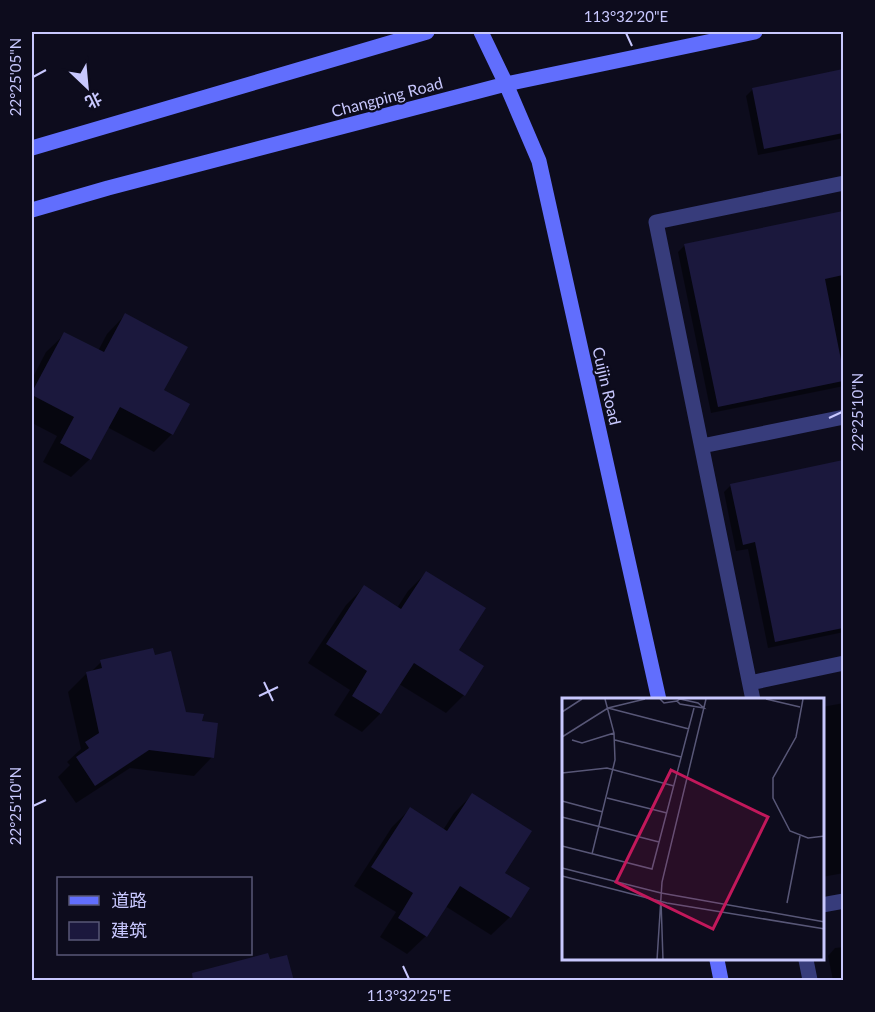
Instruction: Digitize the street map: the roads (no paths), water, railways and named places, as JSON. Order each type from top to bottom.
[{"type":"street","points":[[32,148],[427,32]]},
{"type":"street","name":"Cuijin Road","points":[[481,32],[539,162],[659,698]]},
{"type":"street","name":"Changping Road","points":[[32,210],[506,84],[755,32]]},
{"type":"street","points":[[717,961],[721,981]]},
{"type":"lane","points":[[753,698],[656,222],[843,183]]},
{"type":"lane","points":[[702,446],[843,417]]},
{"type":"lane","points":[[750,683],[843,663]]},
{"type":"lane","points":[[824,905],[843,901]]},
{"type":"lane","points":[[806,961],[810,981]]}]
